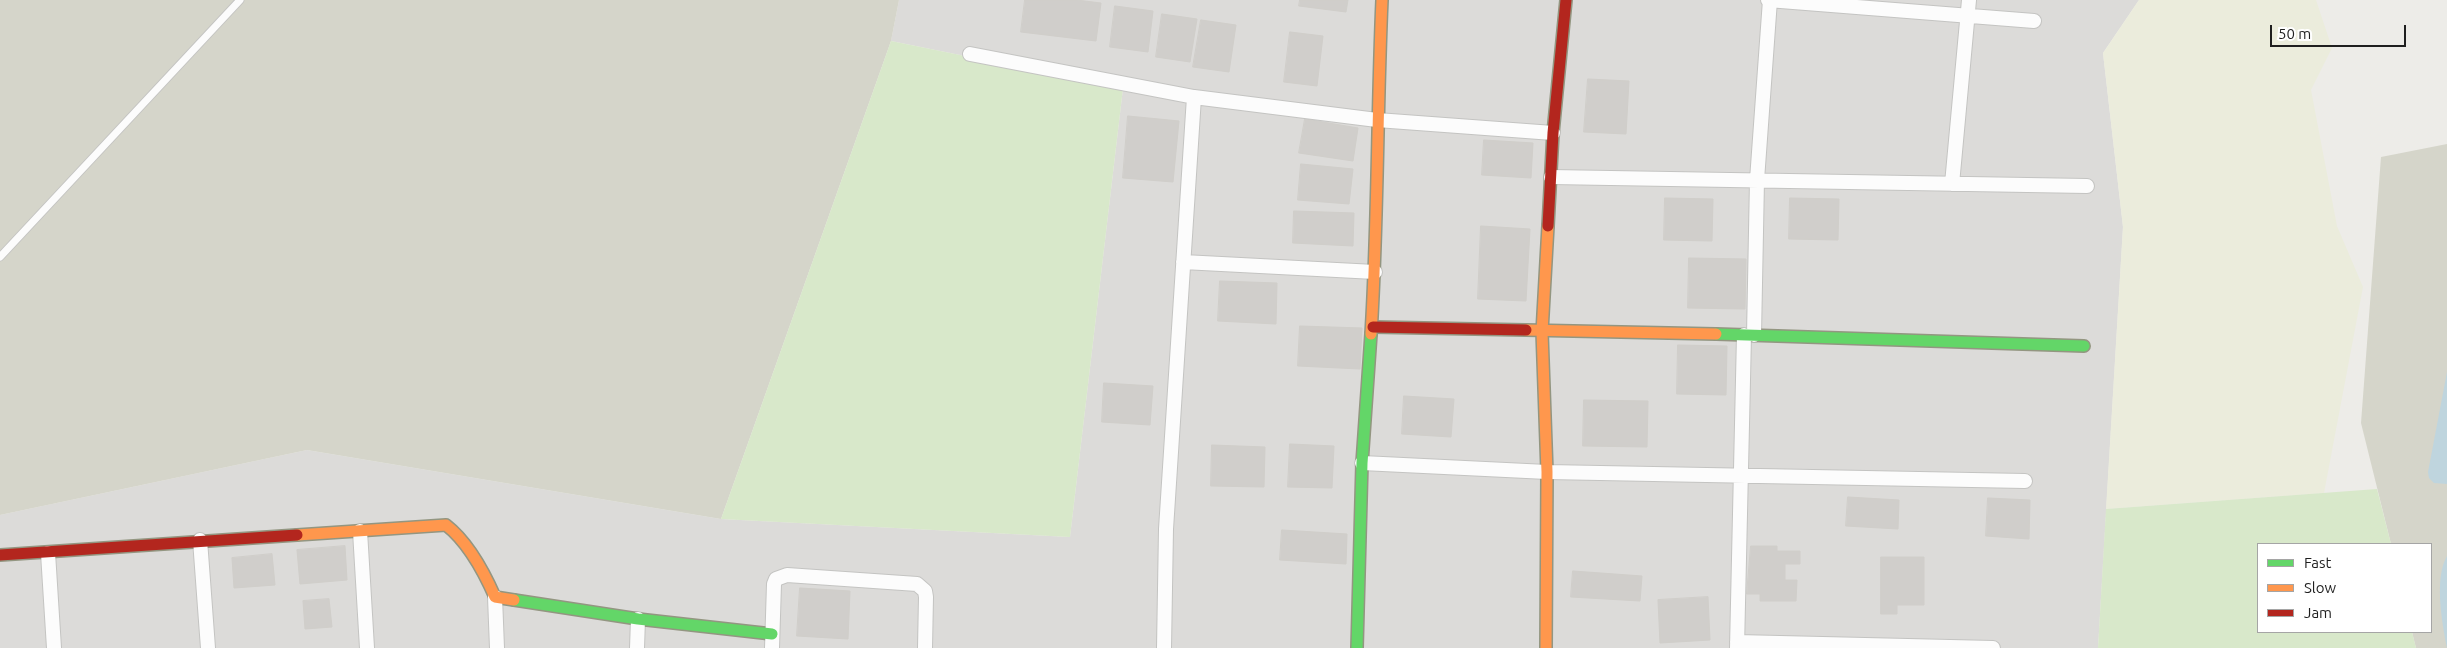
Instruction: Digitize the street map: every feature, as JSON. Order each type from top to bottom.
[{"type":"street","points":[[1357,648],[1362,462],[1375,272],[1377,120],[1382,0]]},
{"type":"street","points":[[1546,648],[1548,472],[1542,332],[1552,133],[1566,0]]},
{"type":"street","points":[[1993,648],[1738,645],[1740,476],[1757,180],[1770,0],[2034,21]]},
{"type":"street","points":[[1952,184],[1969,0]]},
{"type":"street","points":[[970,54],[1194,97],[1377,120],[1552,133]]},
{"type":"street","points":[[1164,648],[1166,529],[1194,97]]},
{"type":"street","points":[[1551,177],[2087,186]]},
{"type":"street","points":[[1183,262],[1375,272]]},
{"type":"street","points":[[1372,327],[1749,335],[2084,346]]},
{"type":"street","points":[[1362,462],[1548,472],[2025,481]]},
{"type":"street","points":[[0,555],[446,524],[452,528],[489,584],[495,597],[497,648]]},
{"type":"street","points":[[360,531],[367,648]]},
{"type":"street","points":[[200,540],[208,648]]},
{"type":"street","points":[[48,553],[54,648]]},
{"type":"street","points":[[495,597],[772,641],[774,584],[780,576],[912,582],[922,586],[925,591],[925,648]]},
{"type":"street","points":[[637,648],[638,619]]},
{"type":"lane","points":[[0,257],[240,0]]},
{"type":"shaded area","points":[[0,0],[899,0],[891,41],[721,519],[307,450],[0,515]]},
{"type":"shaded area","points":[[899,0],[2139,0],[2103,53],[2123,227],[2098,648],[0,648],[0,515],[307,450],[721,519],[1070,537],[1123,88],[891,41]]},
{"type":"shaded area","points":[[2447,144],[2447,648],[2416,648],[2412,633],[2432,633],[2432,543],[2391,543],[2361,423],[2381,157]]},
{"type":"green space","points":[[2139,0],[2316,0],[2332,48],[2311,90],[2337,226],[2363,287],[2324,493],[2106,509],[2123,227],[2103,53]]},
{"type":"green space","points":[[891,41],[1123,88],[1070,537],[721,519]]},
{"type":"green space","points":[[2377,489],[2391,543],[2257,543],[2257,633],[2412,633],[2416,648],[2098,648],[2106,509]]},
{"type":"water","points":[[2447,372],[2447,484],[2434,483],[2429,478],[2428,472]]},
{"type":"water","points":[[2447,556],[2447,648],[2441,614],[2440,588],[2443,565]]},
{"type":"building","points":[[1025,0],[1077,0],[1101,3],[1096,41],[1021,32]]},
{"type":"building","points":[[1300,0],[1348,0],[1346,12],[1299,6]]},
{"type":"building","points":[[1115,6],[1153,11],[1148,52],[1110,47]]},
{"type":"building","points":[[1162,14],[1197,19],[1190,62],[1156,57]]},
{"type":"building","points":[[1201,20],[1236,25],[1229,72],[1193,67]]},
{"type":"building","points":[[1290,32],[1323,36],[1317,86],[1284,82]]},
{"type":"building","points":[[1588,79],[1629,81],[1626,134],[1584,132]]},
{"type":"building","points":[[1128,116],[1179,121],[1173,182],[1123,178]]},
{"type":"building","points":[[1305,119],[1358,128],[1353,161],[1299,153]]},
{"type":"building","points":[[1484,140],[1533,143],[1531,178],[1482,175]]},
{"type":"building","points":[[1301,164],[1353,169],[1349,204],[1298,200]]},
{"type":"building","points":[[1665,198],[1713,199],[1712,241],[1664,240]]},
{"type":"building","points":[[1790,198],[1839,199],[1838,240],[1789,239]]},
{"type":"building","points":[[1294,211],[1354,213],[1353,246],[1293,243]]},
{"type":"building","points":[[1481,226],[1530,229],[1526,301],[1478,299]]},
{"type":"building","points":[[1689,258],[1746,259],[1745,309],[1688,308]]},
{"type":"building","points":[[1220,281],[1277,283],[1276,324],[1218,321]]},
{"type":"building","points":[[1300,326],[1362,328],[1360,369],[1298,366]]},
{"type":"building","points":[[1678,345],[1727,346],[1726,395],[1677,394]]},
{"type":"building","points":[[1104,383],[1153,386],[1150,425],[1102,422]]},
{"type":"building","points":[[1404,396],[1454,399],[1451,437],[1402,434]]},
{"type":"building","points":[[1584,400],[1648,401],[1647,447],[1583,446]]},
{"type":"building","points":[[1290,444],[1334,446],[1332,488],[1288,487]]},
{"type":"building","points":[[1212,445],[1265,447],[1264,487],[1211,486]]},
{"type":"building","points":[[1848,497],[1899,500],[1898,529],[1846,526]]},
{"type":"building","points":[[1988,498],[2030,500],[2029,539],[1986,536]]},
{"type":"building","points":[[1282,530],[1347,534],[1346,564],[1280,560]]},
{"type":"building","points":[[345,546],[347,580],[300,584],[297,550]]},
{"type":"building","points":[[1751,546],[1777,546],[1777,551],[1800,551],[1800,564],[1785,564],[1785,580],[1797,580],[1796,601],[1760,601],[1760,594],[1747,594]]},
{"type":"building","points":[[272,554],[275,585],[234,588],[232,558]]},
{"type":"building","points":[[1881,557],[1924,557],[1924,605],[1897,605],[1897,614],[1881,614]]},
{"type":"building","points":[[1573,571],[1642,576],[1640,601],[1571,597]]},
{"type":"building","points":[[800,588],[850,591],[848,639],[797,636]]},
{"type":"building","points":[[1708,597],[1710,640],[1660,643],[1658,600]]},
{"type":"building","points":[[329,599],[332,627],[305,629],[303,601]]},
{"type":"traffic: fast","points":[[1357,648],[1362,463],[1371,334]]},
{"type":"traffic: fast","points":[[1716,334],[2084,346]]},
{"type":"traffic: fast","points":[[514,600],[638,619],[772,634]]},
{"type":"traffic: slow","points":[[1371,334],[1382,0]]},
{"type":"traffic: slow","points":[[1546,648],[1547,472],[1542,332],[1548,226]]},
{"type":"traffic: slow","points":[[1526,330],[1716,334]]},
{"type":"traffic: slow","points":[[297,535],[446,525],[468,549],[495,597],[514,600]]},
{"type":"traffic: jam","points":[[1548,226],[1553,133],[1566,0]]},
{"type":"traffic: jam","points":[[1373,327],[1526,330]]},
{"type":"traffic: jam","points":[[0,555],[297,535]]}]
